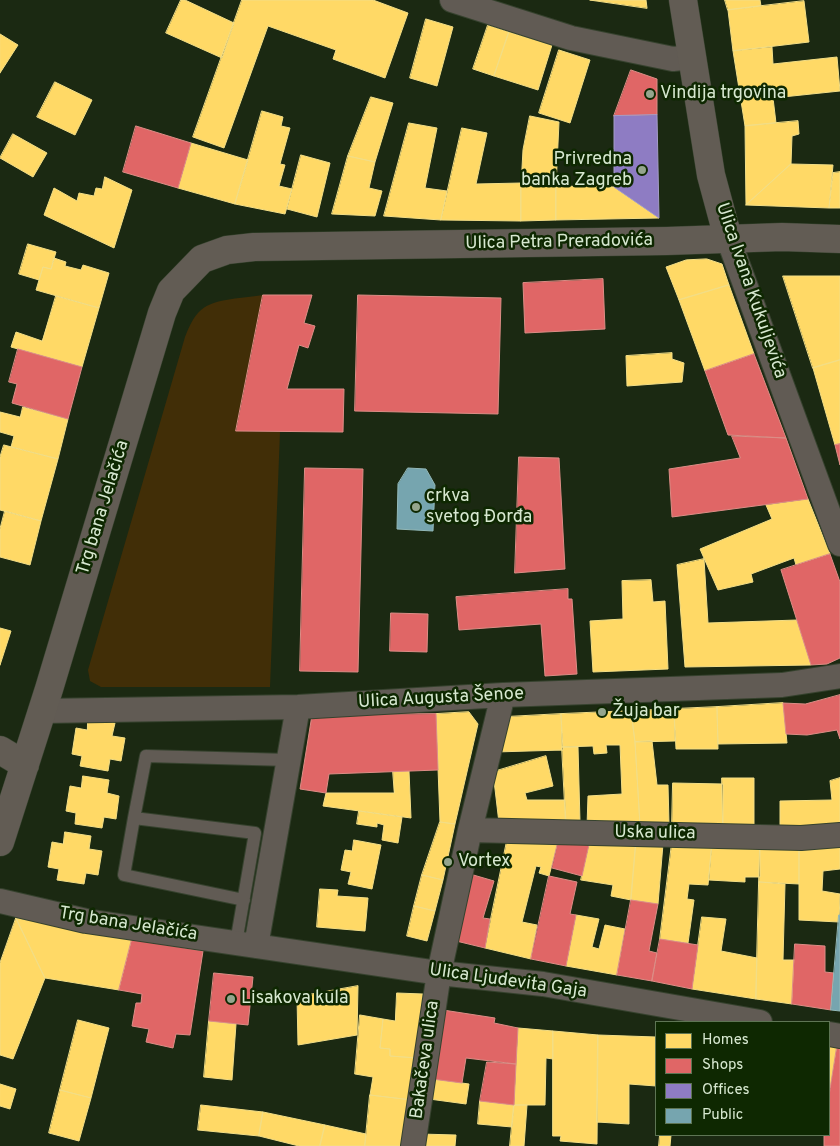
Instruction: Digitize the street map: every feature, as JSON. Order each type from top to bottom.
[{"type":"main road","name":"Ulica Ivana Kukuljevića","points":[[683,0],[711,176],[728,238]]},
{"type":"main road","name":"Ulica Petra Preradovića","points":[[279,247],[657,241],[782,237],[840,239]]},
{"type":"main road","name":"Trg bana Jelačića","points":[[0,842],[42,711],[162,313],[171,290],[202,259],[227,250],[279,247]]},
{"type":"main road","points":[[0,750],[25,765]]},
{"type":"street","points":[[452,0],[571,38],[674,59],[692,57]]},
{"type":"street","name":"Ulica Ivana Kukuljevića","points":[[728,238],[840,544]]},
{"type":"street","name":"Ulica Augusta Šenoe","points":[[42,711],[298,707],[502,695],[782,684],[840,676]]},
{"type":"street","name":"Bakačeva ulica","points":[[414,1146],[439,973],[502,695]]},
{"type":"street","points":[[246,944],[288,760],[298,707]]},
{"type":"street","name":"Uska ulica","points":[[470,830],[801,838],[840,835]]},
{"type":"street","name":"Trg bana Jelačića","points":[[0,901],[86,921],[246,944]]},
{"type":"street","name":"Ulica Ljudevita Gaja","points":[[246,944],[439,973],[543,984],[754,1021]]},
{"type":"lane","points":[[244,900],[124,874],[146,756],[288,760]]},
{"type":"lane","points":[[134,818],[255,833],[244,900],[246,944]]},
{"type":"shaded area","points":[[263,295],[236,431],[280,432],[270,687],[101,687],[90,681],[88,670],[185,337],[196,316],[207,306],[230,299]]},
{"type":"building: Homes","points":[[181,0],[185,0],[234,23],[222,58],[166,33]]},
{"type":"building: Homes","points":[[242,0],[373,0],[408,13],[385,78],[333,59],[336,50],[268,26],[224,148],[193,137]]},
{"type":"building: Homes","points":[[590,0],[646,0],[647,8]]},
{"type":"building: Homes","points":[[725,0],[760,0],[761,6],[728,10]]},
{"type":"building: Homes","points":[[804,1],[809,42],[733,51],[728,10]]},
{"type":"building: Homes","points":[[426,19],[453,27],[437,86],[410,78]]},
{"type":"building: Homes","points":[[488,25],[509,32],[494,76],[473,69]]},
{"type":"building: Homes","points":[[509,32],[552,45],[538,90],[494,76]]},
{"type":"building: Homes","points":[[0,34],[18,45],[0,73]]},
{"type":"building: Homes","points":[[772,47],[773,64],[837,57],[840,91],[773,98],[776,123],[745,126],[733,51]]},
{"type":"building: Homes","points":[[559,50],[590,60],[570,123],[539,113]]},
{"type":"building: Homes","points":[[55,82],[92,100],[75,135],[37,117]]},
{"type":"building: Homes","points":[[371,97],[393,103],[375,162],[348,156]]},
{"type":"building: Homes","points":[[262,111],[283,117],[281,126],[290,128],[280,164],[285,165],[279,186],[292,189],[285,214],[235,204]]},
{"type":"building: Homes","points":[[530,116],[559,122],[556,186],[521,186],[523,150]]},
{"type":"building: Homes","points":[[798,121],[799,134],[792,136],[791,164],[746,205],[745,126]]},
{"type":"building: Homes","points":[[409,123],[437,128],[425,188],[447,191],[441,220],[384,216]]},
{"type":"building: Homes","points":[[462,128],[487,133],[476,184],[521,183],[521,221],[441,220]]},
{"type":"building: Homes","points":[[13,134],[47,153],[33,177],[0,158]]},
{"type":"building: Homes","points":[[191,143],[248,160],[235,204],[178,188]]},
{"type":"building: Homes","points":[[301,155],[330,163],[317,217],[287,209]]},
{"type":"building: Homes","points":[[348,156],[375,162],[369,188],[382,191],[375,216],[332,214]]},
{"type":"building: Homes","points":[[791,164],[833,165],[829,208],[746,205]]},
{"type":"building: Homes","points":[[840,172],[840,208],[829,208],[833,173]]},
{"type":"building: Homes","points":[[105,177],[132,190],[114,248],[44,215],[54,188],[77,201],[79,193],[94,196],[96,188],[102,189]]},
{"type":"building: Homes","points":[[521,186],[556,186],[556,220],[521,221]]},
{"type":"building: Homes","points":[[556,186],[614,187],[659,218],[556,220]]},
{"type":"building: Homes","points":[[28,244],[56,252],[51,269],[43,267],[39,280],[19,274]]},
{"type":"building: Homes","points":[[54,258],[66,262],[65,266],[81,270],[83,265],[109,273],[99,308],[36,290],[43,267],[51,269]]},
{"type":"building: Homes","points":[[707,259],[722,264],[729,285],[679,300],[666,267],[686,260]]},
{"type":"building: Homes","points":[[783,276],[840,276],[840,360],[813,368]]},
{"type":"building: Homes","points":[[729,285],[754,354],[705,371],[679,300]]},
{"type":"building: Homes","points":[[56,296],[99,308],[82,367],[11,347],[16,332],[42,341]]},
{"type":"building: Homes","points":[[672,353],[672,359],[684,363],[682,382],[627,386],[626,356]]},
{"type":"building: Homes","points":[[840,360],[840,444],[835,445],[813,368]]},
{"type":"building: Homes","points":[[23,407],[68,419],[58,459],[11,447],[14,436],[0,432],[0,412],[20,417]]},
{"type":"building: Homes","points":[[4,445],[58,459],[41,521],[0,510],[0,457]]},
{"type":"building: Homes","points":[[808,499],[830,554],[796,565],[794,558],[751,574],[753,582],[718,590],[700,549],[772,519],[766,505]]},
{"type":"building: Homes","points":[[5,511],[41,521],[30,565],[0,557],[0,529]]},
{"type":"building: Homes","points":[[704,559],[708,623],[797,620],[811,665],[685,667],[677,565]]},
{"type":"building: Homes","points":[[651,580],[653,602],[665,601],[668,669],[593,672],[590,621],[623,619],[622,581]]},
{"type":"building: Homes","points":[[0,628],[11,631],[0,665]]},
{"type":"building: Homes","points":[[783,703],[787,743],[718,744],[717,707]]},
{"type":"building: Homes","points":[[717,707],[718,749],[676,749],[674,709]]},
{"type":"building: Homes","points":[[674,709],[675,741],[635,742],[631,711]]},
{"type":"building: Homes","points":[[631,711],[635,742],[640,825],[587,826],[588,796],[622,794],[620,745],[606,745],[607,753],[594,754],[593,746],[562,747],[561,714]]},
{"type":"building: Homes","points":[[469,712],[478,724],[455,824],[440,822],[436,714]]},
{"type":"building: Homes","points":[[561,714],[563,750],[495,752],[505,717]]},
{"type":"building: Homes","points":[[88,718],[115,723],[112,736],[125,738],[121,761],[110,759],[108,771],[80,766],[82,756],[72,754],[76,728],[87,730]]},
{"type":"building: Homes","points":[[652,741],[657,785],[668,785],[669,824],[640,825],[635,742]]},
{"type":"building: Homes","points":[[562,747],[578,747],[580,822],[566,825]]},
{"type":"building: Homes","points":[[546,756],[553,786],[525,793],[527,800],[565,800],[566,825],[499,823],[493,772]]},
{"type":"building: Homes","points":[[393,771],[409,771],[411,818],[323,806],[326,793],[394,793]]},
{"type":"building: Homes","points":[[83,776],[109,780],[107,793],[119,796],[116,819],[104,817],[102,828],[75,824],[76,813],[66,811],[70,786],[81,788]]},
{"type":"building: Homes","points":[[722,778],[754,778],[754,827],[723,826]]},
{"type":"building: Homes","points":[[840,778],[840,829],[780,830],[780,801],[832,800],[830,781]]},
{"type":"building: Homes","points":[[673,783],[723,784],[723,826],[672,826]]},
{"type":"building: Homes","points":[[359,811],[402,817],[398,843],[382,840],[384,825],[377,823],[377,827],[357,824]]},
{"type":"building: Homes","points":[[440,822],[455,824],[443,880],[422,875]]},
{"type":"building: Homes","points":[[65,832],[91,836],[89,849],[102,851],[98,875],[86,873],[84,884],[57,880],[59,869],[48,867],[52,842],[63,844]]},
{"type":"building: Homes","points":[[508,836],[559,838],[549,876],[539,873],[541,867],[536,866],[522,922],[537,925],[531,959],[485,948]]},
{"type":"building: Homes","points":[[354,840],[381,845],[372,889],[348,884],[351,872],[341,870],[345,850],[352,851]]},
{"type":"building: Homes","points":[[590,840],[636,842],[631,900],[611,896],[613,885],[581,880]]},
{"type":"building: Homes","points":[[636,842],[663,844],[658,904],[631,900]]},
{"type":"building: Homes","points":[[672,843],[712,844],[708,885],[689,884],[687,899],[694,900],[688,943],[660,939]]},
{"type":"building: Homes","points":[[712,844],[760,846],[760,877],[745,877],[745,882],[709,880]]},
{"type":"building: Homes","points":[[840,844],[840,869],[823,871],[822,891],[840,894],[839,922],[799,920],[799,848]]},
{"type":"building: Homes","points":[[760,846],[799,848],[799,884],[759,882]]},
{"type":"building: Homes","points":[[422,875],[443,880],[435,911],[414,906]]},
{"type":"building: Homes","points":[[759,882],[785,884],[783,960],[795,960],[792,1004],[756,999]]},
{"type":"building: Homes","points":[[320,889],[338,890],[337,896],[368,898],[365,931],[317,927]]},
{"type":"building: Homes","points":[[414,906],[435,911],[427,941],[407,936]]},
{"type":"building: Homes","points":[[576,915],[599,919],[592,947],[599,949],[605,925],[625,929],[617,975],[566,966]]},
{"type":"building: Homes","points":[[702,917],[726,919],[721,951],[757,958],[756,999],[692,989]]},
{"type":"building: Homes","points":[[16,918],[132,939],[119,990],[45,978]]},
{"type":"building: Homes","points":[[16,918],[45,978],[13,1059],[0,1055],[0,963]]},
{"type":"building: Homes","points":[[358,986],[357,1035],[298,1045],[297,997]]},
{"type":"building: Homes","points":[[397,993],[423,994],[417,1058],[390,1056],[390,1049],[380,1048],[383,1019],[395,1021]]},
{"type":"building: Homes","points":[[360,1015],[383,1019],[380,1048],[390,1049],[390,1056],[417,1058],[412,1100],[370,1095],[373,1077],[355,1074]]},
{"type":"building: Homes","points":[[78,1020],[109,1028],[91,1098],[60,1090]]},
{"type":"building: Homes","points":[[209,1021],[236,1024],[232,1080],[204,1077]]},
{"type":"building: Homes","points":[[518,1028],[553,1031],[553,1059],[546,1058],[545,1105],[514,1105]]},
{"type":"building: Homes","points":[[553,1031],[598,1035],[597,1144],[560,1141],[561,1136],[553,1136]]},
{"type":"building: Homes","points":[[598,1035],[655,1037],[655,1086],[629,1084],[629,1124],[597,1122]]},
{"type":"building: Homes","points":[[830,1046],[837,1047],[830,1088]]},
{"type":"building: Homes","points":[[432,1079],[469,1084],[466,1104],[429,1099]]},
{"type":"building: Homes","points":[[0,1084],[16,1089],[10,1109],[0,1106]]},
{"type":"building: Homes","points":[[60,1090],[91,1098],[79,1141],[49,1133]]},
{"type":"building: Homes","points":[[370,1095],[412,1100],[406,1146],[365,1146]]},
{"type":"building: Homes","points":[[480,1101],[514,1105],[512,1127],[478,1124]]},
{"type":"building: Homes","points":[[201,1105],[263,1112],[259,1136],[198,1130]]},
{"type":"building: Homes","points":[[514,1105],[527,1105],[524,1146],[510,1146]]},
{"type":"building: Homes","points":[[263,1112],[325,1125],[320,1146],[299,1146],[259,1136]]},
{"type":"building: Homes","points":[[325,1125],[366,1134],[365,1146],[320,1146]]},
{"type":"building: Homes","points":[[420,1134],[456,1135],[455,1146],[420,1146]]},
{"type":"building: Homes","points":[[660,1136],[671,1136],[670,1146],[659,1146]]},
{"type":"building: Shops","points":[[631,70],[657,79],[657,115],[614,116]]},
{"type":"building: Shops","points":[[136,126],[191,143],[178,188],[123,172]]},
{"type":"building: Shops","points":[[603,279],[605,329],[525,333],[523,283]]},
{"type":"building: Shops","points":[[263,295],[312,295],[304,323],[315,326],[308,348],[299,345],[287,389],[344,389],[343,432],[236,431]]},
{"type":"building: Shops","points":[[358,295],[501,298],[498,414],[355,411]]},
{"type":"building: Shops","points":[[18,349],[82,367],[68,419],[12,403],[17,384],[9,382]]},
{"type":"building: Shops","points":[[754,354],[786,438],[728,435],[705,371]]},
{"type":"building: Shops","points":[[732,436],[786,438],[808,499],[672,517],[669,469],[740,458]]},
{"type":"building: Shops","points":[[840,444],[840,465],[835,445]]},
{"type":"building: Shops","points":[[519,457],[559,458],[565,569],[515,573]]},
{"type":"building: Shops","points":[[305,468],[363,469],[358,672],[300,671]]},
{"type":"building: Shops","points":[[830,554],[840,582],[840,658],[827,664],[811,665],[781,570]]},
{"type":"building: Shops","points":[[568,589],[568,599],[572,599],[577,674],[545,676],[541,624],[459,630],[456,597]]},
{"type":"building: Shops","points":[[391,613],[428,614],[427,652],[390,651]]},
{"type":"building: Shops","points":[[840,695],[840,739],[837,730],[807,735],[786,734],[783,703],[805,704]]},
{"type":"building: Shops","points":[[436,714],[438,770],[329,774],[326,793],[300,789],[312,715]]},
{"type":"building: Shops","points":[[559,838],[590,840],[582,876],[552,868]]},
{"type":"building: Shops","points":[[470,874],[494,881],[483,918],[490,919],[485,948],[452,940]]},
{"type":"building: Shops","points":[[549,876],[577,882],[570,914],[576,915],[566,966],[531,959]]},
{"type":"building: Shops","points":[[631,900],[658,904],[649,951],[657,953],[652,981],[617,975]]},
{"type":"building: Shops","points":[[132,939],[203,951],[190,1035],[176,1034],[173,1048],[146,1042],[149,1029],[132,1026],[136,1003],[141,1003],[142,994],[119,990]]},
{"type":"building: Shops","points":[[660,939],[698,945],[692,989],[652,981]]},
{"type":"building: Shops","points":[[795,944],[825,946],[825,972],[834,973],[831,1010],[792,1004]]},
{"type":"building: Shops","name":"Lisakova kula","points":[[214,973],[253,977],[248,1025],[209,1021]]},
{"type":"building: Shops","points":[[443,1010],[495,1018],[494,1023],[518,1028],[516,1064],[466,1058],[462,1083],[432,1079]]},
{"type":"building: Shops","points":[[837,1047],[840,1048],[840,1146],[824,1146],[824,1136],[830,1136],[830,1090]]},
{"type":"building: Shops","points":[[487,1062],[516,1064],[514,1105],[480,1101]]},
{"type":"building: Offices","points":[[657,115],[659,218],[614,187],[614,116]]},
{"type":"building: Public","name":"crkva svetog Đorđa","points":[[408,468],[426,469],[435,485],[433,531],[397,529],[398,484]]},
{"type":"building: Public","points":[[840,915],[840,1011],[831,1010]]},
{"type":"place","name":"Vindija trgovina","points":[[650,94]]},
{"type":"place","name":"Privredna banka Zagreb","points":[[642,170]]},
{"type":"place","name":"crkva svetog Đorđa","points":[[416,507]]},
{"type":"place","name":"Žuja bar","points":[[602,712]]},
{"type":"place","name":"Vortex","points":[[448,862]]},
{"type":"place","name":"Lisakova kula","points":[[231,999]]}]
